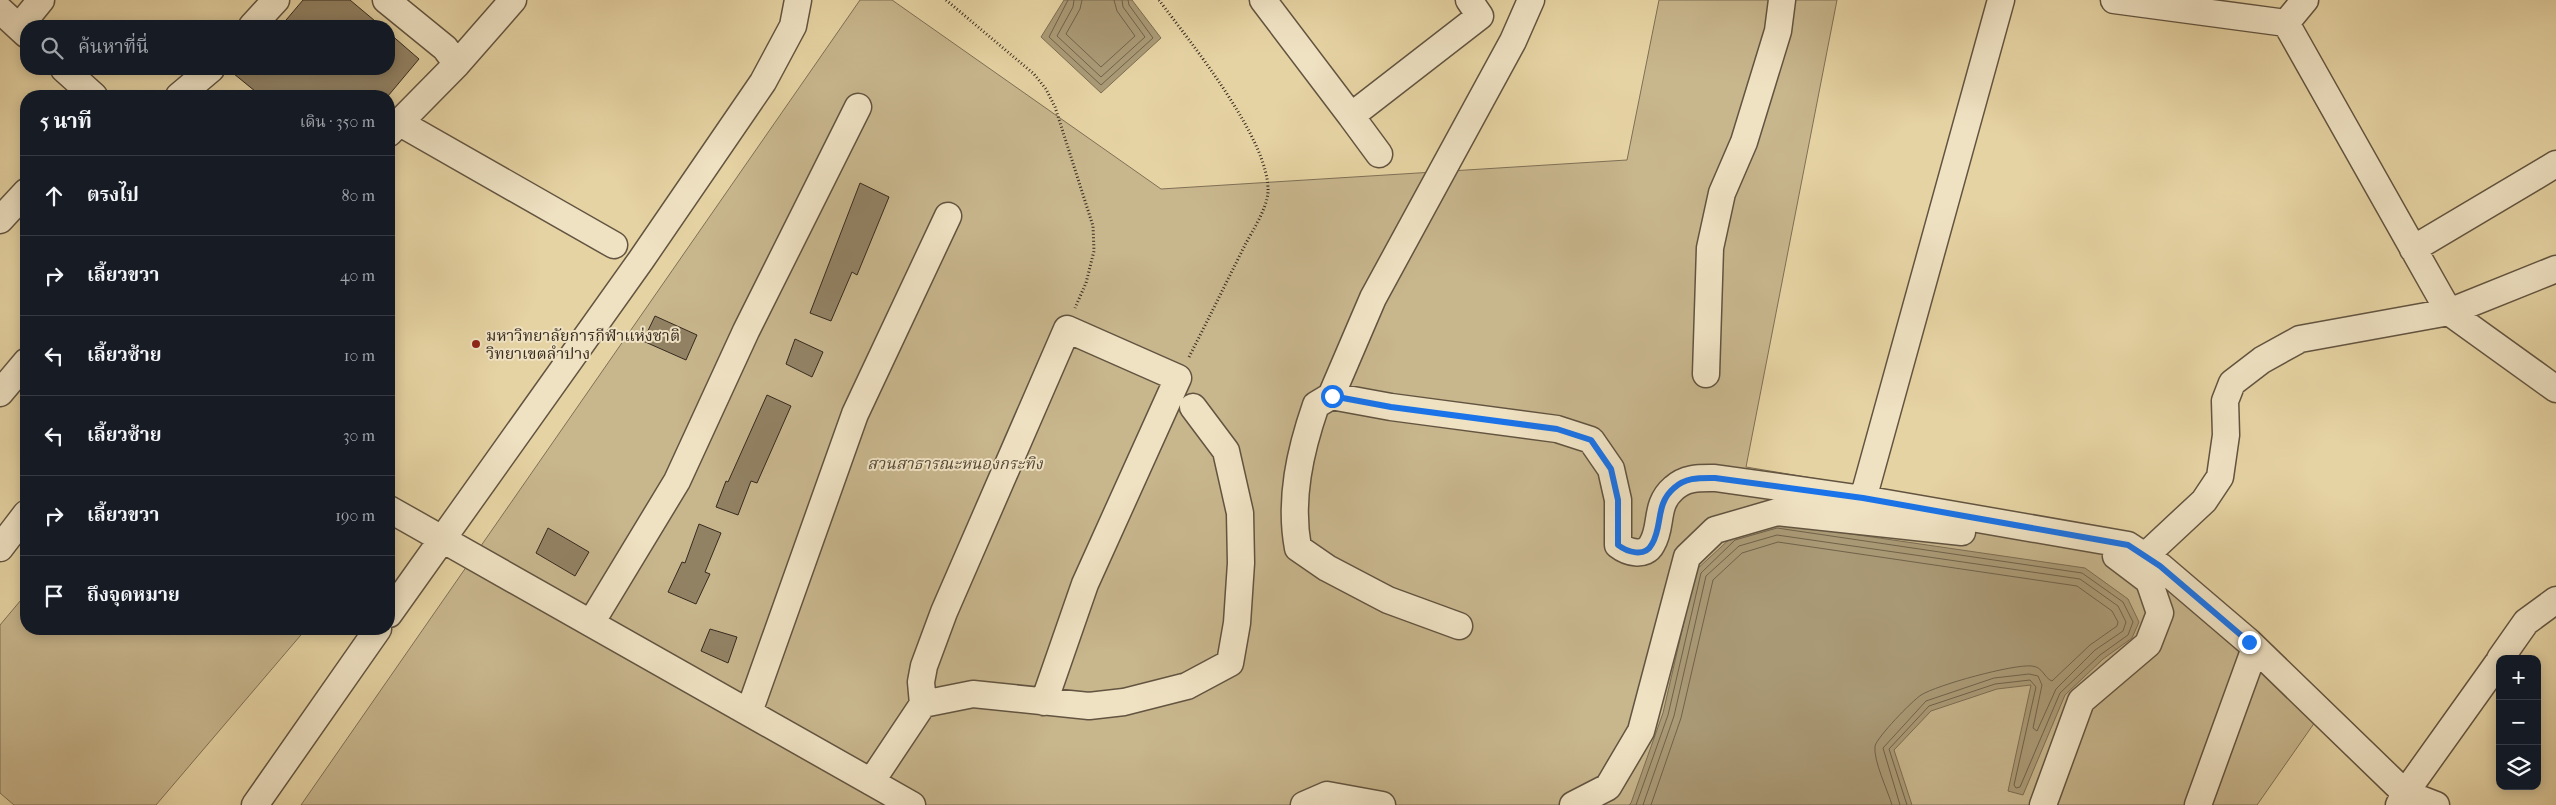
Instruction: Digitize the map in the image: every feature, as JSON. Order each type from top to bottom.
[{"type":"street","points":[[29,20],[41,0]]},
{"type":"street","points":[[258,20],[276,0]]},
{"type":"street","points":[[386,0],[445,48],[457,64]]},
{"type":"street","points":[[395,127],[457,64],[513,0]]},
{"type":"street","points":[[395,605],[641,260],[763,82],[793,26],[798,0]]},
{"type":"street","points":[[1263,0],[1352,116],[1378,154]]},
{"type":"street","points":[[1352,116],[1480,16],[1469,0]]},
{"type":"street","points":[[1459,626],[1388,600],[1327,568],[1298,548],[1294,527],[1295,490],[1316,405],[1332,396],[1373,298],[1513,41],[1531,0]]},
{"type":"street","points":[[1706,374],[1710,248],[1722,193],[1744,142],[1778,31],[1782,0]]},
{"type":"street","points":[[1863,498],[2001,0]]},
{"type":"street","points":[[2114,0],[2286,23]]},
{"type":"street","points":[[2286,23],[2305,0]]},
{"type":"street","points":[[0,10],[20,28]]},
{"type":"street","points":[[2286,23],[2449,312],[2556,389]]},
{"type":"street","points":[[71,75],[87,90]]},
{"type":"street","points":[[186,90],[204,75]]},
{"type":"street","points":[[591,623],[677,481],[746,331],[858,108]]},
{"type":"street","points":[[395,129],[614,245]]},
{"type":"street","points":[[2413,249],[2556,164]]},
{"type":"street","points":[[0,220],[20,198]]},
{"type":"street","points":[[748,712],[855,414],[948,216]]},
{"type":"street","points":[[2144,556],[2204,501],[2220,477],[2226,435],[2225,401],[2232,383],[2262,360],[2300,339],[2449,312],[2556,269]]},
{"type":"street","points":[[871,782],[923,704],[921,682],[927,657],[1066,328],[1178,378],[1085,584],[1044,702]]},
{"type":"street","points":[[0,392],[20,369]]},
{"type":"street","points":[[1332,396],[1391,407],[1557,429],[1591,440],[1611,469],[1618,500],[1618,545],[1627,552],[1643,552],[1652,545],[1662,504],[1674,487],[1693,478],[1715,478],[1863,498],[2128,545],[2189,590],[2255,648],[2402,799],[2436,805]]},
{"type":"street","points":[[923,704],[974,694],[1089,706],[1124,702],[1187,686],[1230,663],[1237,623],[1241,563],[1240,513],[1226,451],[1193,407]]},
{"type":"street","points":[[395,512],[912,805]]},
{"type":"street","points":[[1573,805],[1608,787],[1640,731],[1687,557],[1715,530],[1777,512],[2078,544],[2119,557],[2149,582],[2160,613]]},
{"type":"street","points":[[0,548],[20,522]]},
{"type":"street","points":[[2043,805],[2081,701],[2148,644],[2160,613],[2189,590]]},
{"type":"street","points":[[2503,655],[2526,622],[2556,600]]},
{"type":"street","points":[[255,805],[374,635]]},
{"type":"street","points":[[2198,805],[2255,648]]},
{"type":"street","points":[[2402,799],[2496,665]]},
{"type":"street","points":[[1304,805],[1327,795],[1382,805]]},
{"type":"path","points":[[946,0],[1034,74],[1046,89],[1055,107],[1093,226],[1094,251],[1086,283],[1066,328]]},
{"type":"path","points":[[1159,0],[1222,86],[1261,154],[1266,173],[1268,194],[1258,221],[1178,378]]},
{"type":"green space","name":"สวนสาธารณะหนองกระทิง","points":[[860,0],[892,0],[1161,189],[1627,160],[1659,0],[1837,0],[1746,467],[2016,512],[2141,561],[2315,722],[2257,805],[301,805]]},
{"type":"green space","points":[[20,601],[20,635],[301,635],[156,805],[14,805],[0,793],[0,625]]},
{"type":"water","points":[[1064,0],[1132,0],[1161,38],[1101,93],[1041,37]]},
{"type":"water","points":[[1776,523],[2085,568],[2128,599],[2139,622],[2132,638],[2103,659],[2065,695],[2023,795],[2008,791],[2031,685],[1997,689],[1931,711],[1894,750],[1912,805],[1629,805],[1663,713],[1696,570],[1733,536]]},
{"type":"building","points":[[303,0],[350,0],[374,20],[286,20]]},
{"type":"building","points":[[395,38],[419,59],[393,90],[254,90],[235,75],[395,75]]},
{"type":"building","points":[[860,183],[889,197],[857,275],[852,272],[831,321],[810,313]]},
{"type":"building","points":[[655,316],[697,335],[686,360],[643,341]]},
{"type":"building","points":[[795,339],[823,352],[812,377],[786,364]]},
{"type":"building","points":[[767,395],[791,406],[757,483],[751,481],[738,515],[716,507],[726,481],[728,482]]},
{"type":"building","points":[[699,524],[721,533],[705,572],[710,574],[696,604],[668,592],[682,562],[685,563]]},
{"type":"building","points":[[548,528],[589,552],[575,576],[536,553]]},
{"type":"building","points":[[710,629],[737,637],[728,663],[701,651]]},
{"type":"place","name":"มหาวิทยาลัยการกีฬาแห่งชาติ วิทยาเขตลำปาง","points":[[476,344]]},
{"type":"route","points":[[1332,396],[1391,407],[1557,429],[1591,440],[1611,469],[1618,500],[1618,545],[1627,552],[1643,552],[1652,545],[1662,504],[1674,487],[1693,478],[1715,478],[1863,498],[2128,545],[2160,566],[2249,642]]}]
